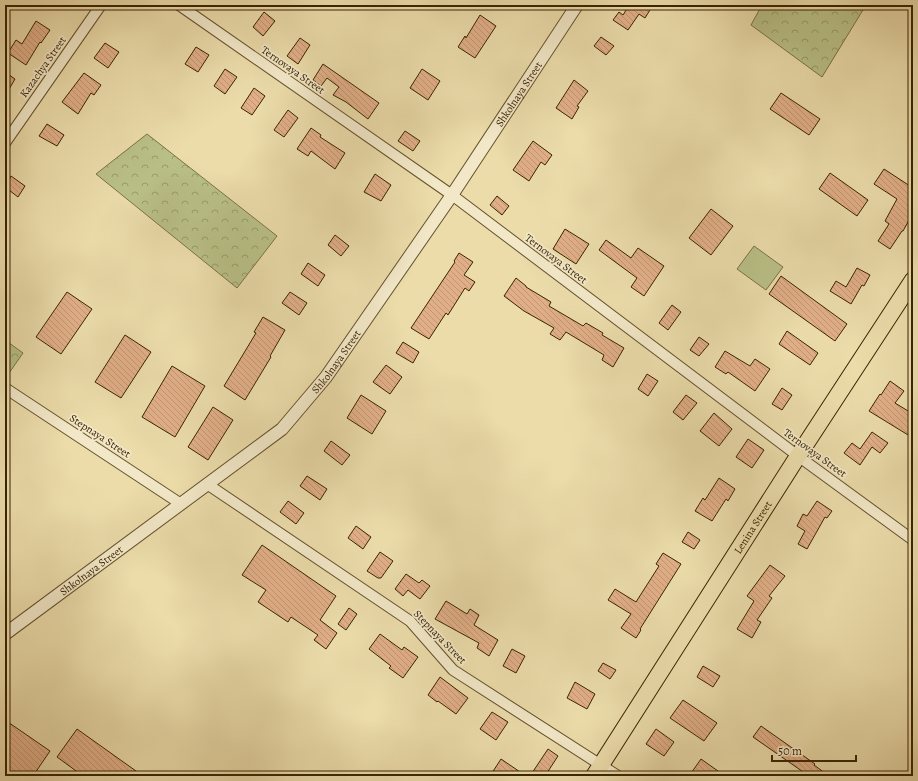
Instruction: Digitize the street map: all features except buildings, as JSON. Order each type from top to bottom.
[{"type":"main road","name":"Lenina Street","points":[[598,770],[798,456],[913,280]]},
{"type":"street","name":"Kazachya Street","points":[[5,143],[101,5]]},
{"type":"street","name":"Ternovaya Street","points":[[179,5],[452,196],[798,456],[913,540]]},
{"type":"street","name":"Shkolnaya Street","points":[[5,634],[282,429],[326,377],[452,196],[577,5]]},
{"type":"street","name":"Stepnaya Street","points":[[5,388],[181,504]]},
{"type":"street","name":"Stepnaya Street","points":[[207,484],[410,621],[453,670],[598,770],[618,776]]},
{"type":"green space","points":[[762,5],[866,5],[822,77],[751,25]]},
{"type":"green space","points":[[147,134],[277,236],[237,288],[96,174]]},
{"type":"green space","points":[[754,246],[783,267],[766,290],[737,269]]},
{"type":"green space","points":[[5,340],[23,353],[7,376],[5,375]]}]
